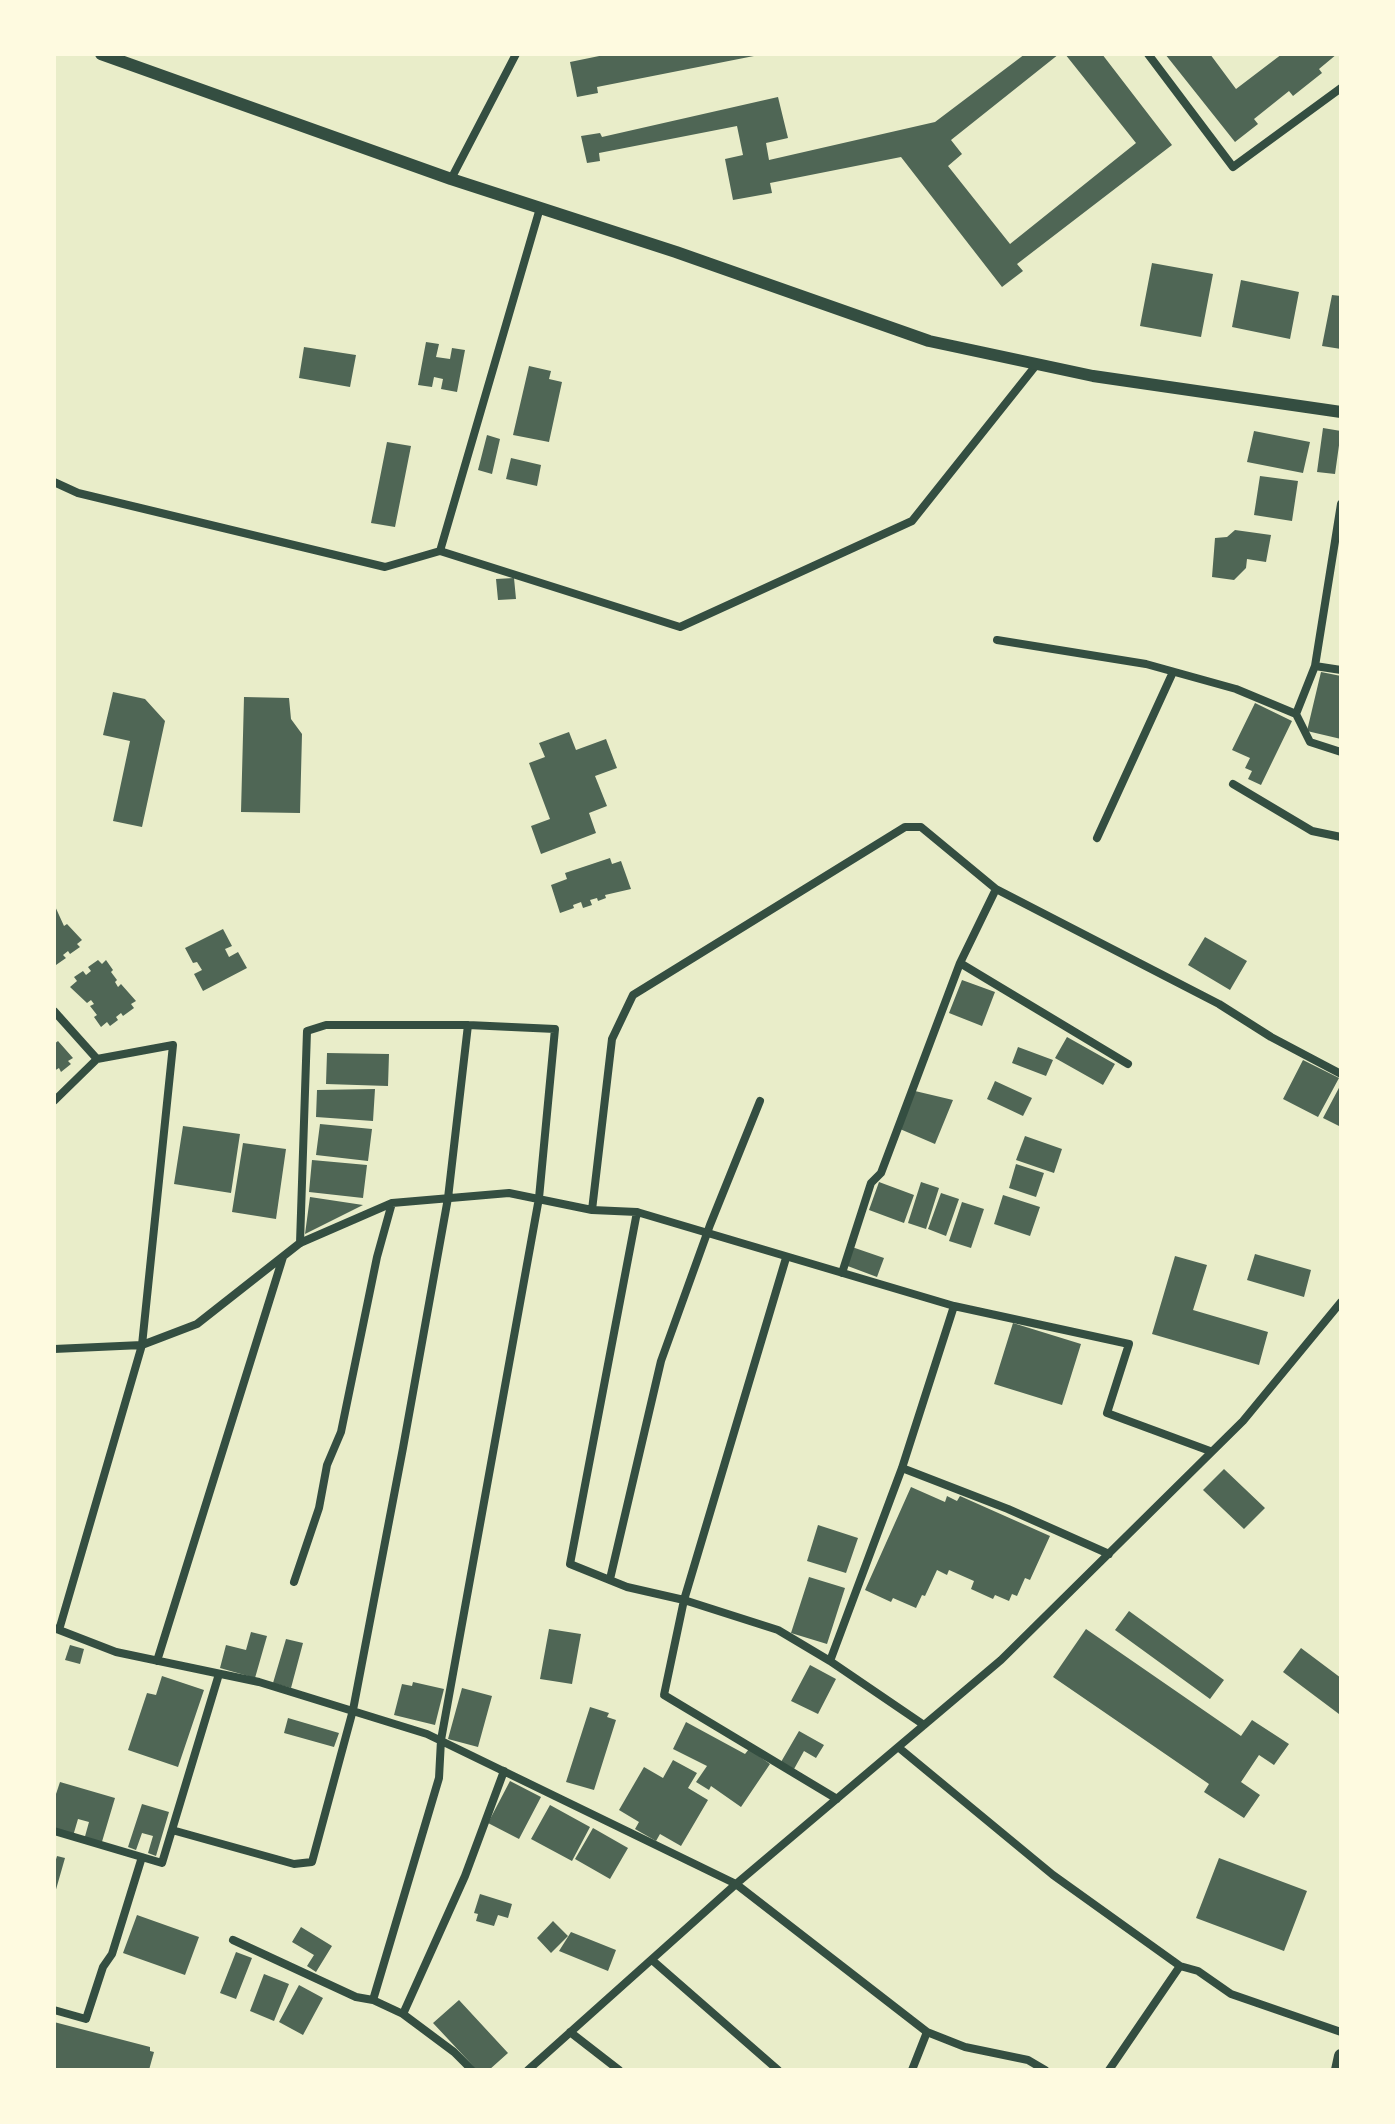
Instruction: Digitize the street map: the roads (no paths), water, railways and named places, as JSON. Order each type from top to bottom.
[{"type":"main road","points":[[1338,2070],[1341,2056]]},
{"type":"street","points":[[101,54],[451,179],[676,252],[929,341],[1093,376],[1341,412]]},
{"type":"street","points":[[451,179],[516,54]]},
{"type":"street","points":[[1148,54],[1233,167],[1341,88]]},
{"type":"street","points":[[440,551],[540,208]]},
{"type":"street","points":[[54,482],[78,493],[385,567],[440,551],[680,627],[912,521],[1037,364]]},
{"type":"street","points":[[1296,714],[1315,666],[1341,508]]},
{"type":"street","points":[[997,640],[1146,664],[1236,689],[1296,714],[1310,742],[1341,752]]},
{"type":"street","points":[[1315,666],[1341,670]]},
{"type":"street","points":[[1097,838],[1173,672]]},
{"type":"street","points":[[1233,784],[1312,831],[1341,837]]},
{"type":"street","points":[[592,1210],[612,1039],[633,995],[905,827],[921,827],[996,889],[1219,1004],[1271,1037],[1341,1074]]},
{"type":"street","points":[[842,1273],[871,1183],[881,1173],[960,963],[996,889]]},
{"type":"street","points":[[960,963],[1128,1064]]},
{"type":"street","points":[[54,1011],[97,1059]]},
{"type":"street","points":[[300,1243],[307,1031],[326,1025],[468,1025],[555,1029],[539,1198],[441,1740],[439,1778],[373,2000]]},
{"type":"street","points":[[172,1830],[294,1864],[312,1862],[353,1710],[448,1198],[468,1025]]},
{"type":"street","points":[[54,1101],[97,1059],[173,1045],[142,1345],[57,1629],[116,1652],[259,1682],[441,1740],[736,1884],[927,2032],[965,2047],[1028,2060],[1045,2070]]},
{"type":"street","points":[[610,1579],[661,1361],[760,1101]]},
{"type":"street","points":[[54,1349],[142,1345],[197,1324],[300,1243],[392,1203],[509,1193],[592,1210],[637,1212],[954,1306],[1129,1344],[1107,1413],[1210,1451]]},
{"type":"street","points":[[294,1582],[319,1508],[327,1465],[341,1432],[377,1257],[392,1203]]},
{"type":"street","points":[[637,1212],[570,1564],[627,1587],[684,1600],[778,1630],[924,1725]]},
{"type":"street","points":[[157,1661],[283,1256]]},
{"type":"street","points":[[786,1258],[684,1600],[664,1695],[837,1799]]},
{"type":"street","points":[[528,2070],[736,1884],[1001,1660],[1243,1421],[1341,1302]]},
{"type":"street","points":[[830,1661],[902,1468],[954,1306]]},
{"type":"street","points":[[902,1468],[1008,1509],[1109,1554]]},
{"type":"street","points":[[54,1831],[162,1863],[219,1674]]},
{"type":"street","points":[[898,1747],[1053,1875],[1180,1966],[1198,1971],[1231,1994],[1341,2032]]},
{"type":"street","points":[[403,2014],[465,1876],[504,1771]]},
{"type":"street","points":[[54,2010],[86,2019],[103,1967],[112,1954],[142,1857]]},
{"type":"street","points":[[233,1940],[356,1997],[373,2000],[403,2014],[454,2052],[472,2070]]},
{"type":"street","points":[[652,1960],[778,2070]]},
{"type":"street","points":[[1109,2070],[1180,1966]]},
{"type":"street","points":[[570,2032],[619,2070]]},
{"type":"street","points":[[912,2070],[927,2032]]}]
